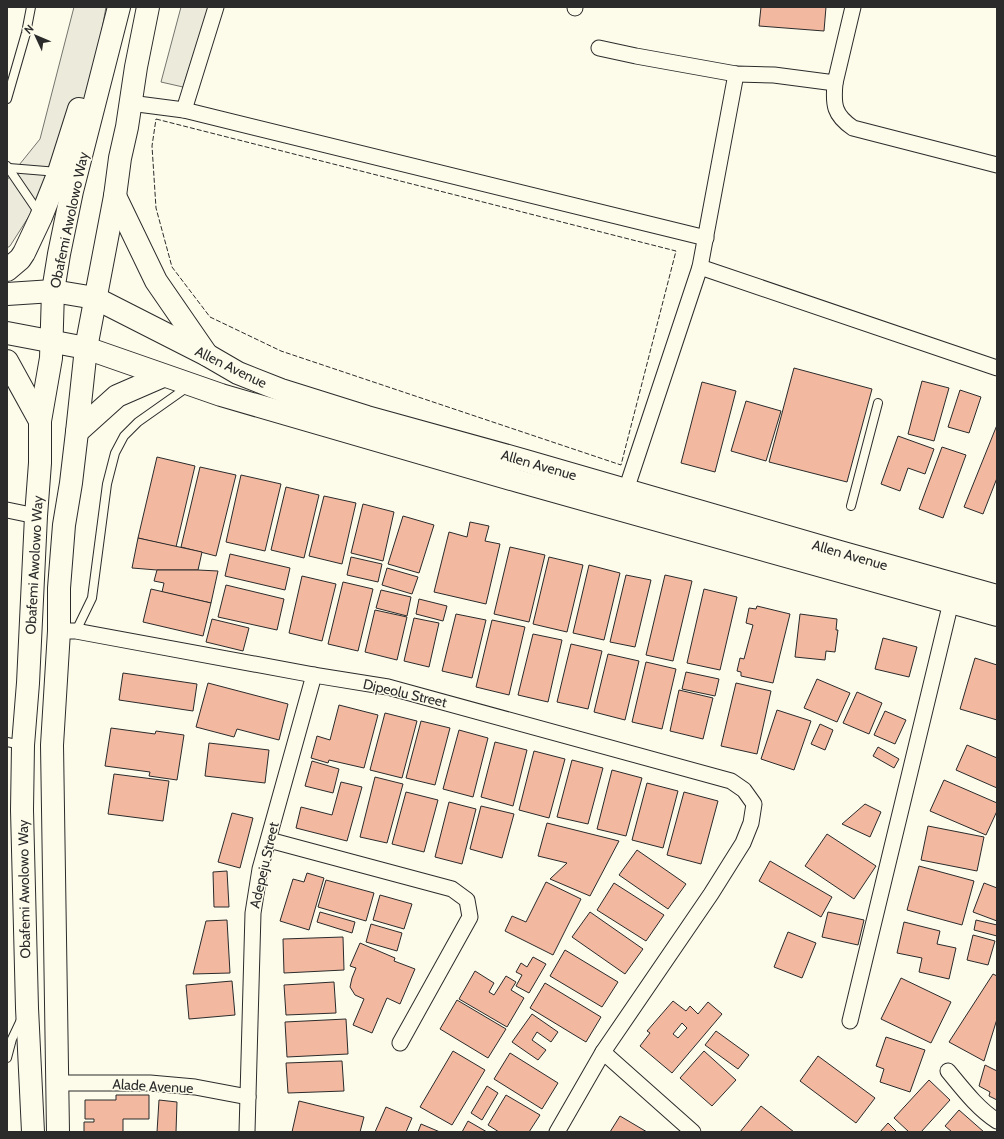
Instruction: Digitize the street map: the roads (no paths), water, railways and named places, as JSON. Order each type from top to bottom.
[{"type":"main road","points":[[7,270],[20,259],[24,253],[41,217],[59,172],[113,7]]},
{"type":"main road","name":"Obafemi Awolowo Way","points":[[33,1132],[27,1008],[22,810],[15,743],[28,683],[40,463],[40,421],[51,358],[53,292],[72,191],[119,7]]},
{"type":"main road","name":"Obafemi Awolowo Way","points":[[58,1132],[52,745],[67,631],[59,588],[64,525],[71,483],[86,348],[115,196],[120,158],[127,127],[136,68],[148,7]]},
{"type":"main road","points":[[115,196],[156,281],[208,355]]},
{"type":"main road","name":"Allen Avenue","points":[[7,294],[53,292],[95,298],[208,355],[238,373],[281,390],[367,417],[997,596]]},
{"type":"main road","name":"Allen Avenue","points":[[7,333],[86,348],[221,396],[997,615]]},
{"type":"main road","points":[[7,361],[40,421]]},
{"type":"main road","points":[[77,432],[117,396],[163,376]]},
{"type":"street","points":[[184,110],[216,7]]},
{"type":"street","points":[[852,7],[835,83],[835,110],[843,121],[853,128],[997,165]]},
{"type":"street","points":[[599,48],[736,74],[774,75],[835,83]]},
{"type":"street","points":[[626,490],[700,267],[736,74]]},
{"type":"street","points":[[130,103],[184,110],[706,238]]},
{"type":"street","points":[[700,267],[997,368]]},
{"type":"street","points":[[7,510],[36,516]]},
{"type":"street","points":[[850,1021],[952,602]]},
{"type":"street","name":"Dipeolu Street","points":[[67,631],[388,687],[732,781],[744,790],[754,804],[751,823],[743,843],[712,894],[603,1052]]},
{"type":"street","name":"Adepeju Street","points":[[247,1132],[253,914],[260,869],[314,675]]},
{"type":"street","points":[[269,840],[452,889],[467,900],[470,917],[400,1043]]},
{"type":"street","points":[[557,1132],[603,1052],[693,1132]]},
{"type":"street","points":[[948,1071],[971,1099],[997,1121]]},
{"type":"street","name":"Alade Avenue","points":[[58,1083],[150,1083],[195,1087],[248,1097]]},
{"type":"lane","points":[[7,99],[26,33],[30,7]]},
{"type":"lane","points":[[8,168],[59,172]]},
{"type":"lane","points":[[8,168],[41,217]]},
{"type":"lane","points":[[67,631],[92,598],[107,484],[115,453],[124,436],[138,422],[190,385]]},
{"type":"lane","points":[[851,506],[878,403]]},
{"type":"lane","points":[[7,1058],[12,1039],[27,1008]]}]
